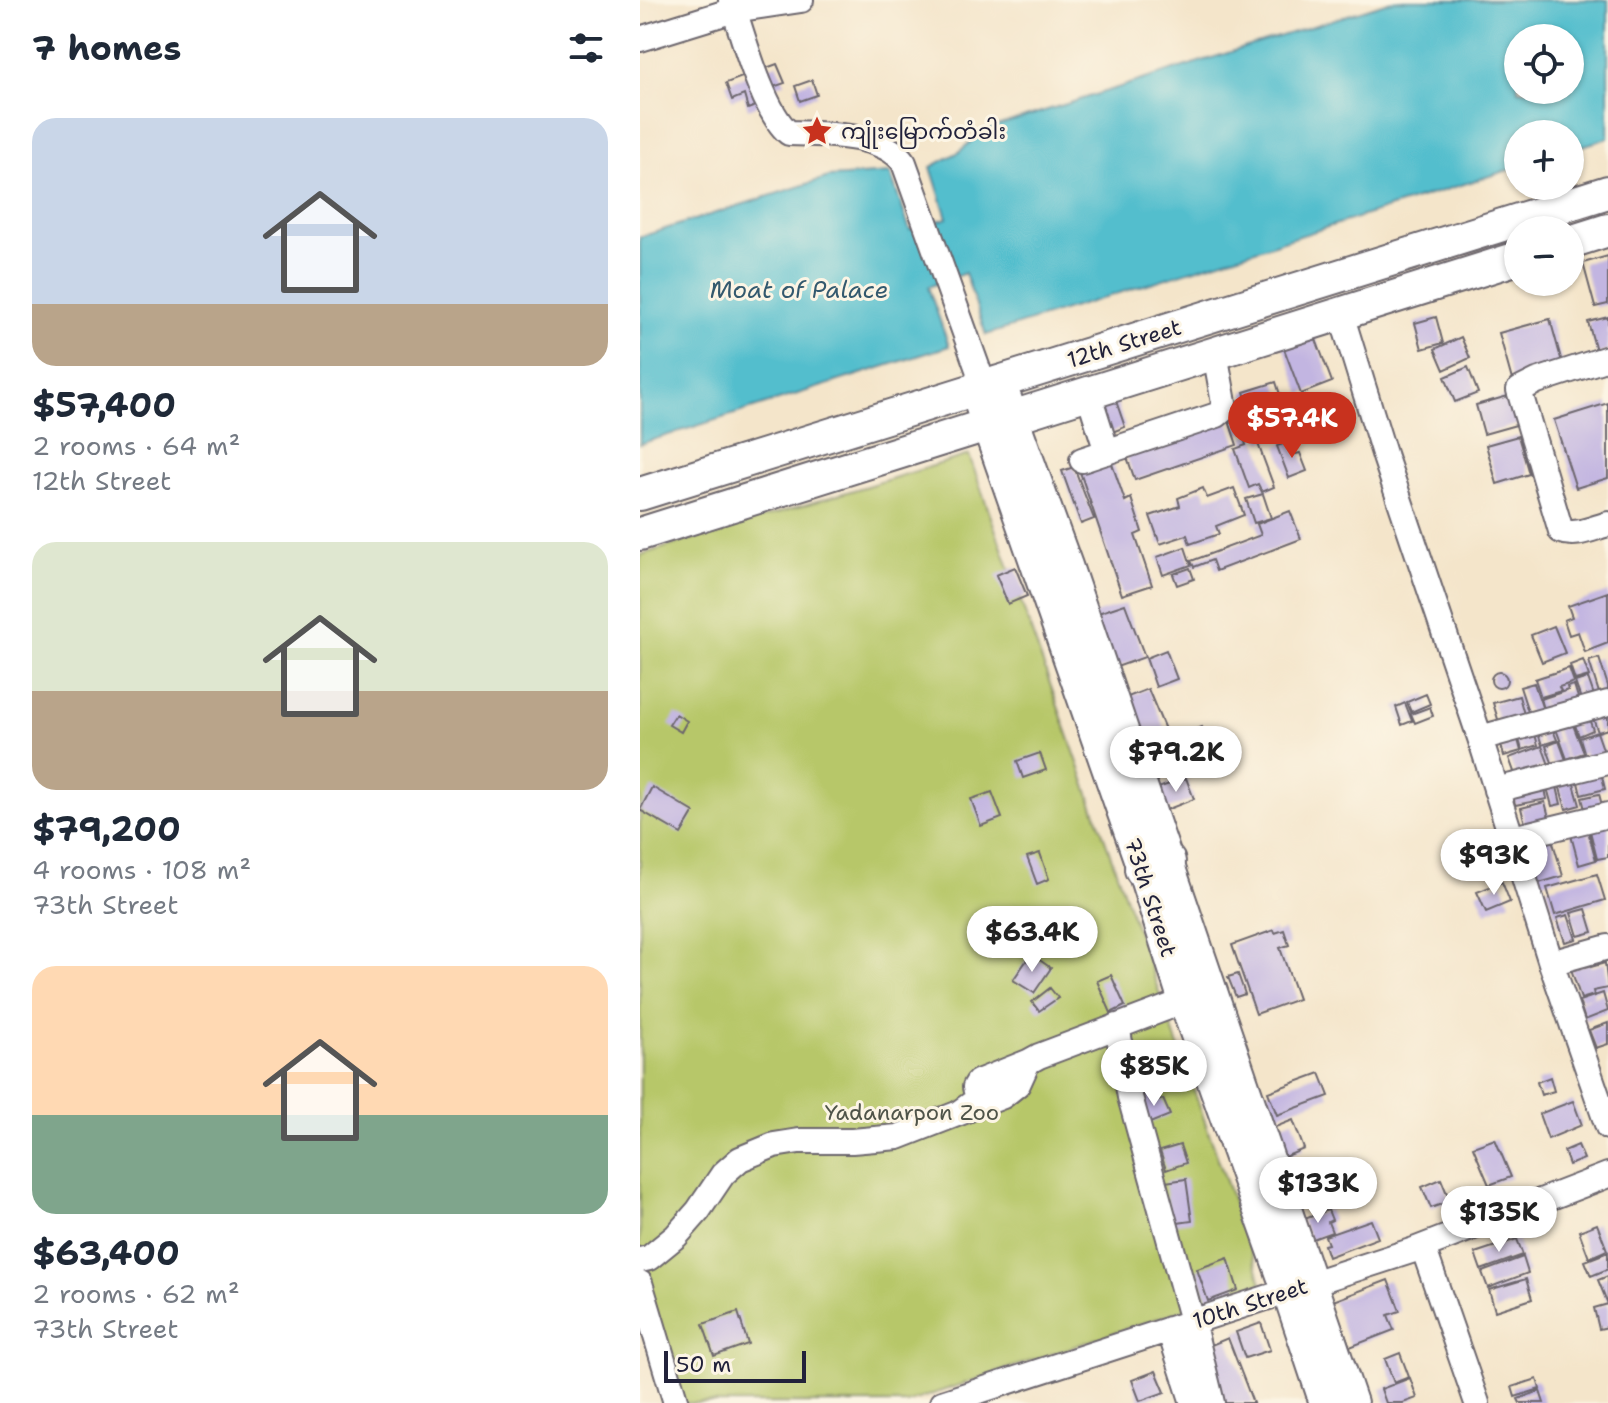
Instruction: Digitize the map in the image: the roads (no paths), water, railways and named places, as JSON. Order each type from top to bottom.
[{"type":"main road","name":"12th Street","points":[[640,494],[985,381],[1608,192]]},
{"type":"main road","points":[[1584,238],[1608,230]]},
{"type":"main road","name":"12th Street","points":[[640,534],[1504,262]]},
{"type":"main road","name":"73th Street","points":[[985,381],[1001,419],[1300,1288],[1351,1403]]},
{"type":"main road","name":"73th Street","points":[[1300,1288],[1326,1403]]},
{"type":"street","points":[[640,39],[732,5],[801,0]]},
{"type":"street","points":[[732,5],[762,85],[783,129],[789,133],[834,135],[872,143],[895,153],[904,163],[969,346],[985,381]]},
{"type":"street","points":[[1341,314],[1551,963],[1608,1127]]},
{"type":"street","points":[[1082,460],[1217,415],[1223,410],[1224,403],[1215,353]]},
{"type":"street","points":[[1608,358],[1519,390],[1561,531],[1580,533],[1608,524]]},
{"type":"street","points":[[1088,392],[1107,452]]},
{"type":"street","points":[[1480,738],[1608,703]]},
{"type":"street","points":[[1496,790],[1608,762]]},
{"type":"street","points":[[1513,838],[1608,815]]},
{"type":"street","points":[[1551,963],[1608,947]]},
{"type":"street","points":[[640,1260],[649,1258],[676,1236],[698,1211],[723,1174],[740,1159],[799,1141],[898,1137],[952,1118],[1003,1096],[1018,1084],[1028,1062],[1198,996]]},
{"type":"street","points":[[1117,1026],[1180,1325],[1193,1403]]},
{"type":"street","name":"10th Street","points":[[946,1402],[1407,1252],[1608,1175]]},
{"type":"street","points":[[1407,1252],[1477,1403]]},
{"type":"street","points":[[640,1283],[676,1403]]},
{"type":"street","points":[[1180,1325],[1212,1403]]},
{"type":"water","name":"Moat of Palace","points":[[1395,0],[1608,0],[1608,138],[1584,146],[1584,120],[1504,120],[1504,171],[986,335],[965,273],[928,287],[949,346],[640,444],[640,237],[829,177],[890,173],[910,230],[947,218],[931,167],[959,152],[984,130]]},
{"type":"place","name":"ကျုံးမြောက်တံခါး","points":[[817,131]]},
{"type":"park label","name":"Yadanarpon Zoo","points":[[912,1112]]}]
